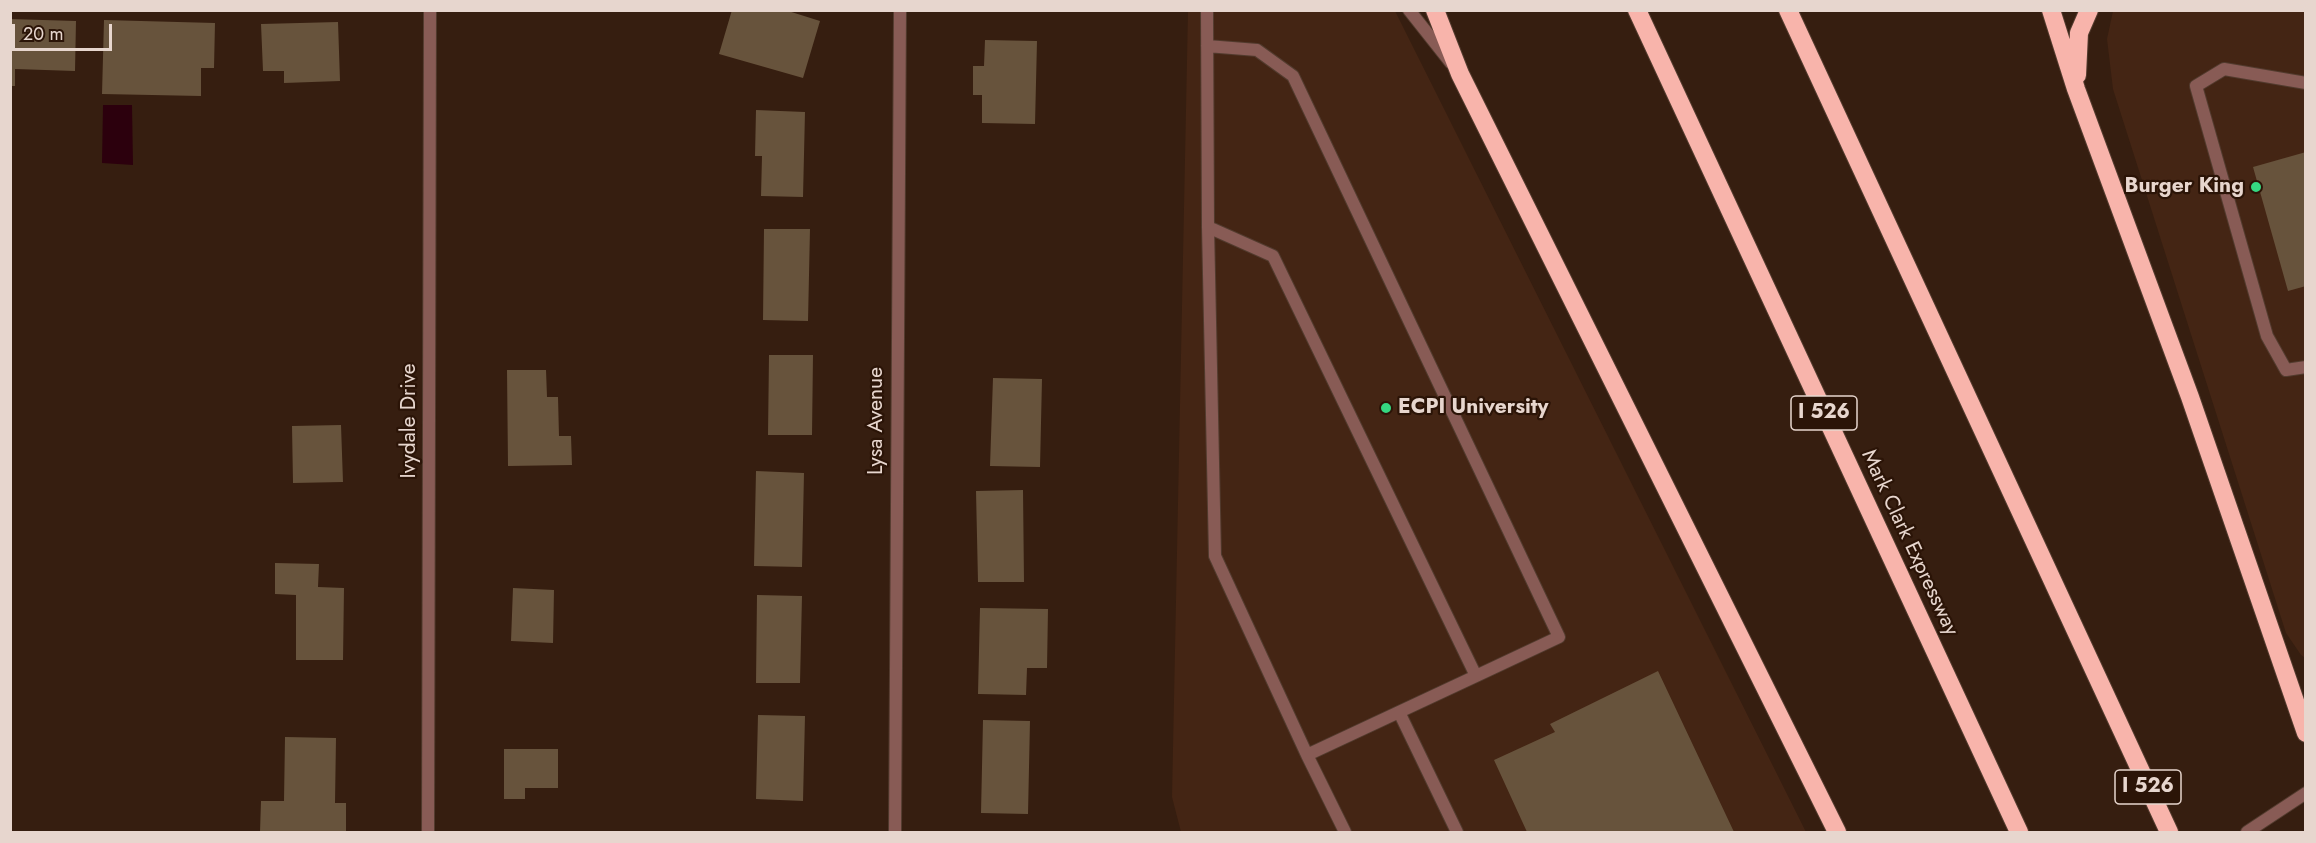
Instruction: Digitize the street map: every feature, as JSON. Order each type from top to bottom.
[{"type":"highway","points":[[1435,10],[1460,74],[1837,832]]},
{"type":"highway","name":"I 526","points":[[1788,10],[2169,832]]},
{"type":"highway","points":[[2051,10],[2076,89],[2190,397],[2306,733]]},
{"type":"highway","points":[[2076,89],[2079,33],[2089,10]]},
{"type":"highway","name":"Mark Clark Expressway","points":[[1641,18],[2019,832]]},
{"type":"street","name":"Ivydale Drive","points":[[428,832],[430,10]]},
{"type":"street","name":"Lysa Avenue","points":[[895,832],[900,10]]},
{"type":"street","points":[[1207,10],[1208,227],[1215,556],[1345,832]]},
{"type":"street","points":[[1409,10],[1460,74]]},
{"type":"street","points":[[1207,46],[1257,50],[1293,76],[1559,636],[1307,755]]},
{"type":"street","points":[[2306,83],[2224,69],[2196,86],[2267,336],[2286,370],[2306,367]]},
{"type":"street","points":[[1208,227],[1274,255],[1476,676]]},
{"type":"street","points":[[1399,712],[1457,832]]},
{"type":"street","points":[[2247,832],[2306,793]]},
{"type":"shaded area","name":"ECPI University","points":[[1188,11],[1395,11],[1806,832],[1181,832],[1172,797]]},
{"type":"shaded area","points":[[2113,11],[2305,11],[2305,658],[2286,633],[2113,89],[2107,39]]},
{"type":"shaded area","points":[[103,105],[132,105],[133,165],[102,163]]},
{"type":"building","points":[[732,10],[785,10],[820,21],[803,78],[719,54]]},
{"type":"building","points":[[10,19],[76,21],[75,71],[15,69],[15,86],[10,86]]},
{"type":"building","points":[[104,20],[215,23],[214,68],[201,68],[201,96],[102,94]]},
{"type":"building","points":[[338,22],[340,81],[284,83],[284,71],[263,71],[261,24]]},
{"type":"building","points":[[985,40],[1037,41],[1035,124],[982,123],[982,95],[973,95],[973,66],[984,66]]},
{"type":"building","points":[[756,110],[805,112],[803,197],[761,196],[762,156],[755,156]]},
{"type":"building","points":[[2306,152],[2306,286],[2288,291],[2253,167]]},
{"type":"building","points":[[764,229],[810,229],[808,321],[763,320]]},
{"type":"building","points":[[769,355],[813,355],[812,435],[768,435]]},
{"type":"building","points":[[507,370],[546,370],[547,397],[558,397],[559,436],[571,436],[572,465],[508,466]]},
{"type":"building","points":[[993,378],[1042,379],[1040,467],[990,466]]},
{"type":"building","points":[[341,425],[343,482],[293,483],[292,426]]},
{"type":"building","points":[[756,471],[804,473],[802,567],[754,566]]},
{"type":"building","points":[[1023,490],[1024,582],[978,582],[976,491]]},
{"type":"building","points":[[275,563],[319,564],[318,587],[344,588],[343,660],[296,660],[296,595],[275,594]]},
{"type":"building","points":[[513,588],[554,590],[553,643],[511,641]]},
{"type":"building","points":[[757,595],[802,596],[800,683],[756,683]]},
{"type":"building","points":[[980,608],[1048,609],[1047,668],[1027,668],[1026,695],[978,694]]},
{"type":"building","points":[[1658,671],[1734,832],[1527,832],[1494,760],[1555,732],[1550,724]]},
{"type":"building","points":[[758,715],[805,716],[803,801],[756,799]]},
{"type":"building","points":[[983,720],[1030,721],[1028,814],[981,813]]},
{"type":"building","points":[[285,737],[336,738],[335,803],[346,803],[346,832],[260,832],[261,801],[284,801]]},
{"type":"building","points":[[504,749],[558,749],[558,788],[525,788],[525,799],[504,799]]},
{"type":"place","name":"Burger King","points":[[2256,187]]},
{"type":"place","name":"ECPI University","points":[[1386,408]]}]
